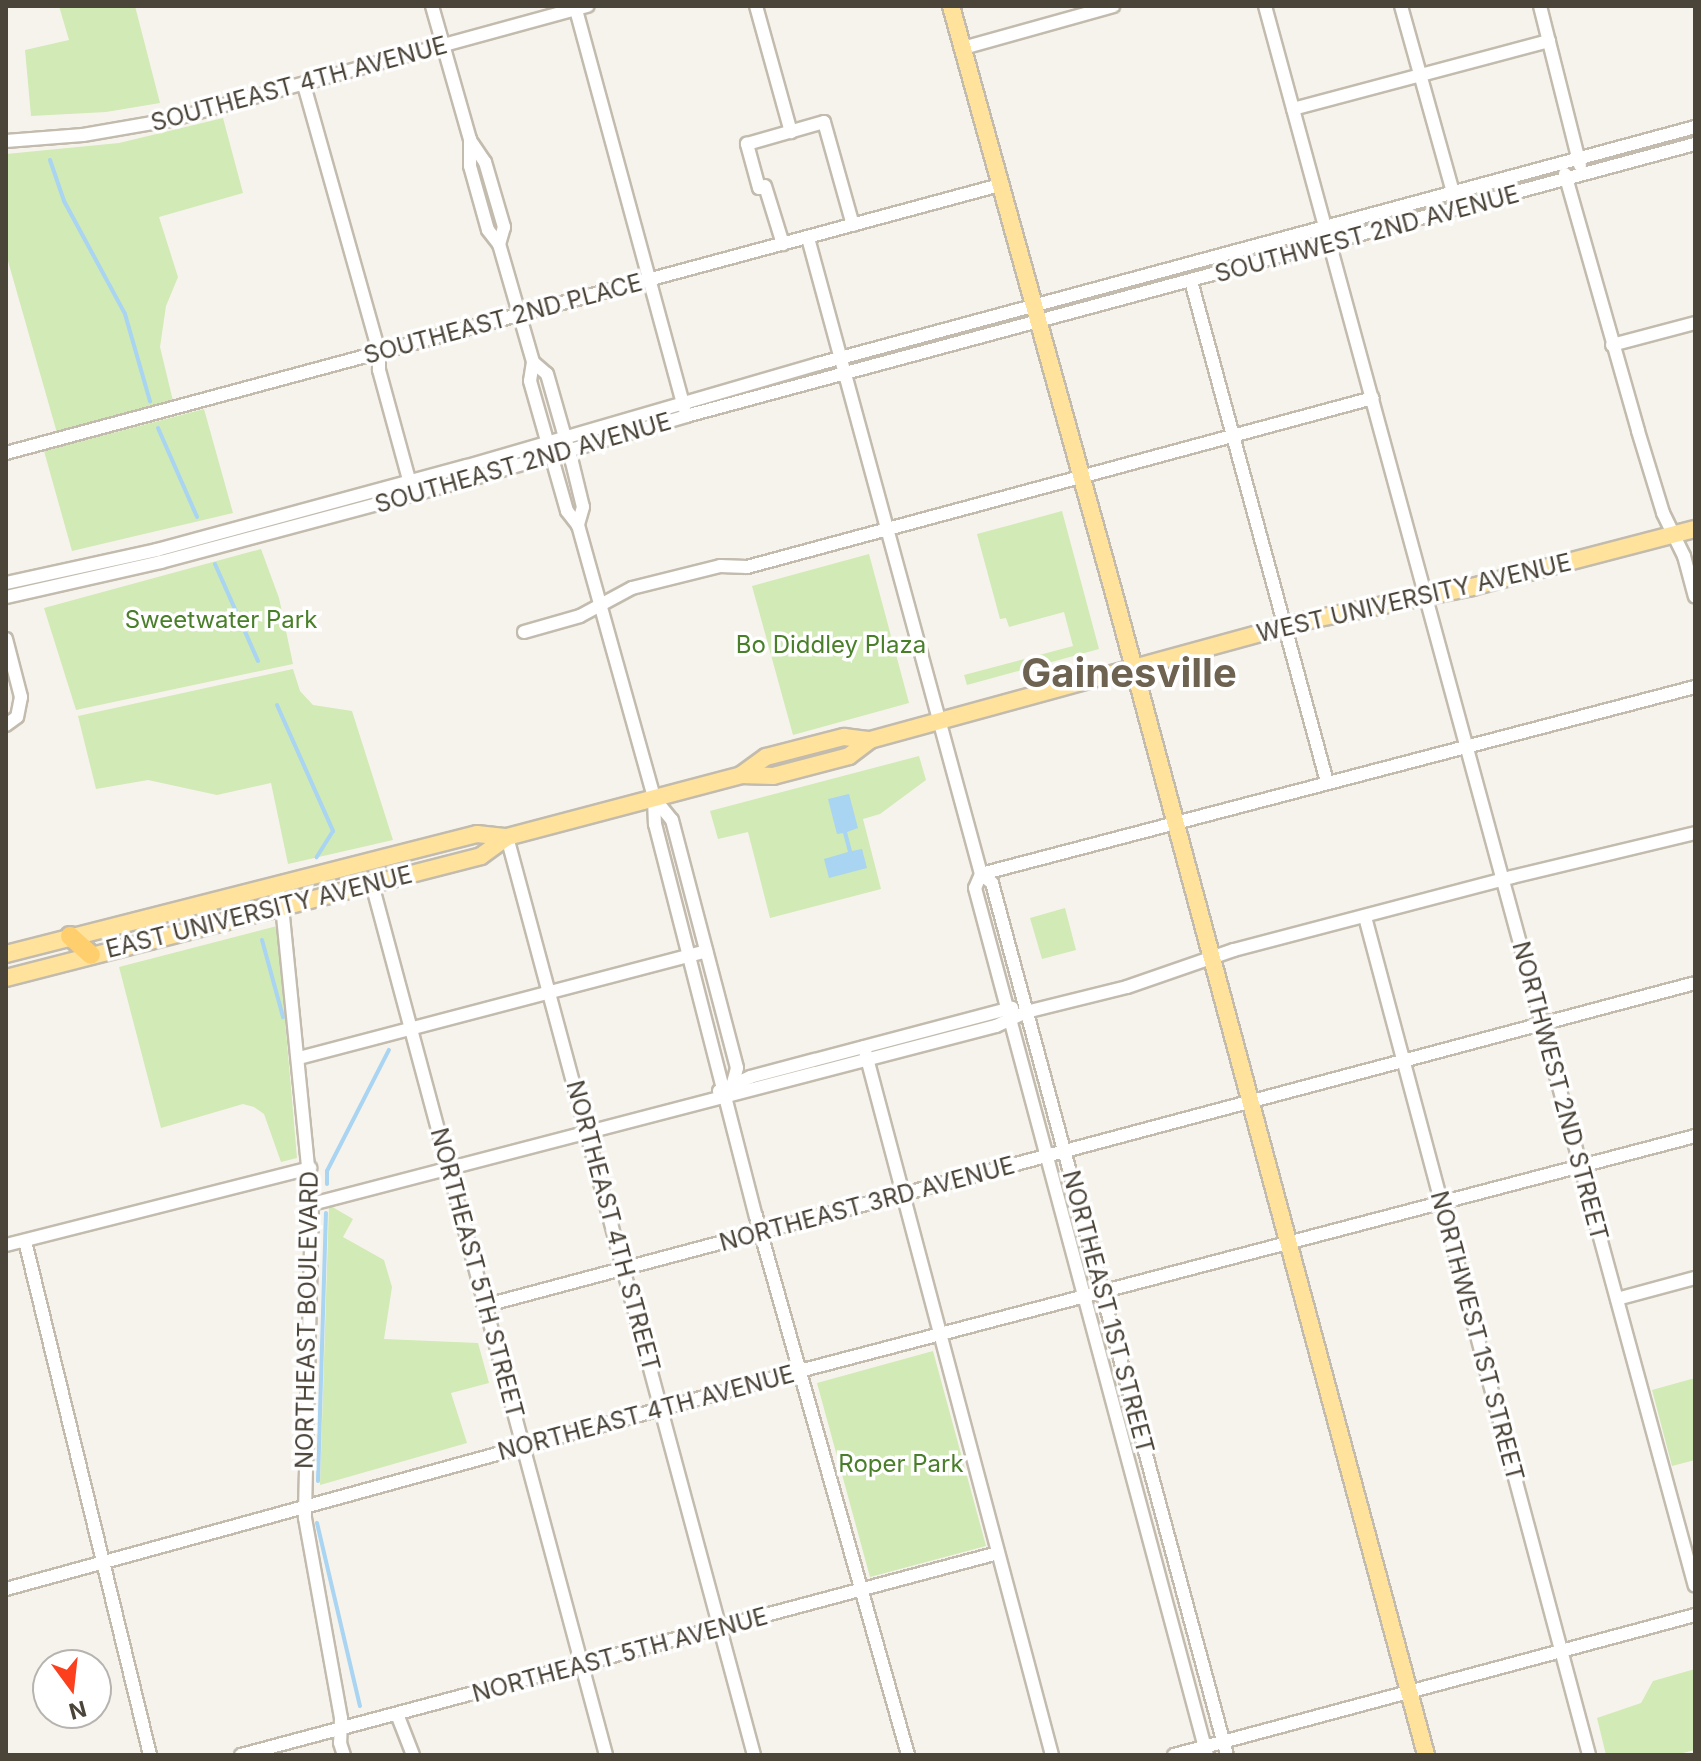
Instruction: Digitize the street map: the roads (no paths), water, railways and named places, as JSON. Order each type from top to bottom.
[{"type":"highway","points":[[70,936],[91,955]]},
{"type":"main road","points":[[951,6],[1082,477],[1426,1755]]},
{"type":"main road","name":"WEST UNIVERSITY AVENUE","points":[[1132,668],[1285,626],[1424,597],[1695,529]]},
{"type":"main road","name":"EAST UNIVERSITY AVENUE","points":[[6,954],[477,834],[507,837],[741,775],[766,757],[844,737],[870,740],[1132,668]]},
{"type":"main road","name":"EAST UNIVERSITY AVENUE","points":[[6,978],[481,856],[507,837]]},
{"type":"street","points":[[432,6],[470,139],[485,162],[504,227],[499,244],[533,362],[530,381],[567,511],[578,525],[654,798],[655,824],[689,956],[729,1090],[761,1232],[908,1755]]},
{"type":"street","points":[[756,6],[791,132]]},
{"type":"street","points":[[963,48],[1113,6]]},
{"type":"street","name":"NORTHWEST 2ND STREET","points":[[1265,6],[1695,1586]]},
{"type":"street","points":[[1401,6],[1458,210]]},
{"type":"street","points":[[1540,6],[1583,175]]},
{"type":"street","points":[[579,7],[686,416]]},
{"type":"street","name":"SOUTHEAST 4TH AVENUE","points":[[6,141],[121,130],[304,85],[579,7]]},
{"type":"street","points":[[1293,109],[1549,41]]},
{"type":"street","points":[[304,85],[379,352],[379,370],[411,488]]},
{"type":"street","points":[[783,244],[763,186],[759,188],[747,144],[824,122],[853,225]]},
{"type":"street","points":[[1036,316],[1325,228],[1695,127]]},
{"type":"street","name":"SOUTHWEST 2ND AVENUE","points":[[1036,316],[1330,245],[1695,144]]},
{"type":"street","points":[[1563,163],[1612,345],[1663,513],[1684,556],[1695,597]]},
{"type":"street","name":"SOUTHEAST 2ND PLACE","points":[[6,453],[1000,185]]},
{"type":"street","name":"NORTHEAST 1ST STREET","points":[[808,238],[981,874],[992,883],[1225,1748]]},
{"type":"street","points":[[1191,281],[1327,782]]},
{"type":"street","name":"SOUTHEAST 2ND AVENUE","points":[[469,473],[547,441],[682,402],[841,358],[1036,316]]},
{"type":"street","name":"SOUTHEAST 2ND AVENUE","points":[[6,597],[411,488],[551,456],[1036,316]]},
{"type":"street","points":[[1612,345],[1695,323]]},
{"type":"street","points":[[533,362],[547,374],[569,451],[583,507],[578,525]]},
{"type":"street","points":[[524,632],[580,616],[652,583],[720,566],[747,567],[1373,398]]},
{"type":"street","name":"SOUTHEAST 2ND AVENUE","points":[[6,583],[293,520]]},
{"type":"street","points":[[6,639],[21,697],[17,717],[9,723]]},
{"type":"street","points":[[981,874],[1695,687]]},
{"type":"street","points":[[654,798],[672,820],[737,1068],[729,1090]]},
{"type":"street","points":[[312,1204],[707,1099],[729,1090],[1010,1014],[1127,987],[1211,958],[1504,879],[1695,833]]},
{"type":"street","name":"NORTHEAST 4TH STREET","points":[[507,837],[754,1755]]},
{"type":"street","name":"NORTHEAST 1ST STREET","points":[[981,874],[975,888],[1206,1751]]},
{"type":"street","name":"NORTHEAST BOULEVARD","points":[[276,884],[282,906],[312,1204],[305,1505],[344,1755]]},
{"type":"street","name":"NORTHEAST 5TH STREET","points":[[372,884],[606,1755]]},
{"type":"street","name":"NORTHWEST 1ST STREET","points":[[1365,917],[1589,1755]]},
{"type":"street","points":[[299,1058],[706,951]]},
{"type":"street","name":"NORTHEAST 3RD AVENUE","points":[[483,1306],[1695,983]]},
{"type":"street","points":[[866,1053],[1052,1755]]},
{"type":"street","name":"NORTHEAST 4TH AVENUE","points":[[6,1589],[799,1371],[1695,1136]]},
{"type":"street","points":[[6,1245],[310,1168]]},
{"type":"street","points":[[25,1241],[150,1755]]},
{"type":"street","points":[[1617,1299],[1695,1278]]},
{"type":"street","points":[[1118,1419],[1135,1414]]},
{"type":"street","name":"NORTHEAST 5TH AVENUE","points":[[241,1755],[998,1553]]},
{"type":"street","points":[[1167,1603],[1184,1599]]},
{"type":"street","points":[[1174,1755],[1225,1748],[1409,1693],[1695,1615]]},
{"type":"street","points":[[397,1714],[413,1755]]},
{"type":"water","points":[[849,794],[858,828],[847,832],[852,851],[862,849],[867,868],[829,878],[824,859],[848,852],[843,833],[837,834],[828,799]]},
{"type":"waterway","points":[[50,160],[64,201],[125,314],[150,401]]},
{"type":"waterway","points":[[158,428],[197,517]]},
{"type":"waterway","points":[[215,564],[258,661]]},
{"type":"waterway","points":[[277,705],[333,831],[317,857]]},
{"type":"waterway","points":[[262,940],[283,1017]]},
{"type":"waterway","points":[[327,1184],[327,1171],[389,1050]]},
{"type":"waterway","points":[[318,1481],[326,1213]]},
{"type":"waterway","points":[[317,1523],[360,1706]]},
{"type":"district","name":"Gainesville","points":[[1129,673]]},
{"type":"park label","name":"Sweetwater Park","points":[[221,620]]},
{"type":"park label","name":"Bo Diddley Plaza","points":[[831,645]]},
{"type":"park label","name":"Roper Park","points":[[901,1464]]}]
